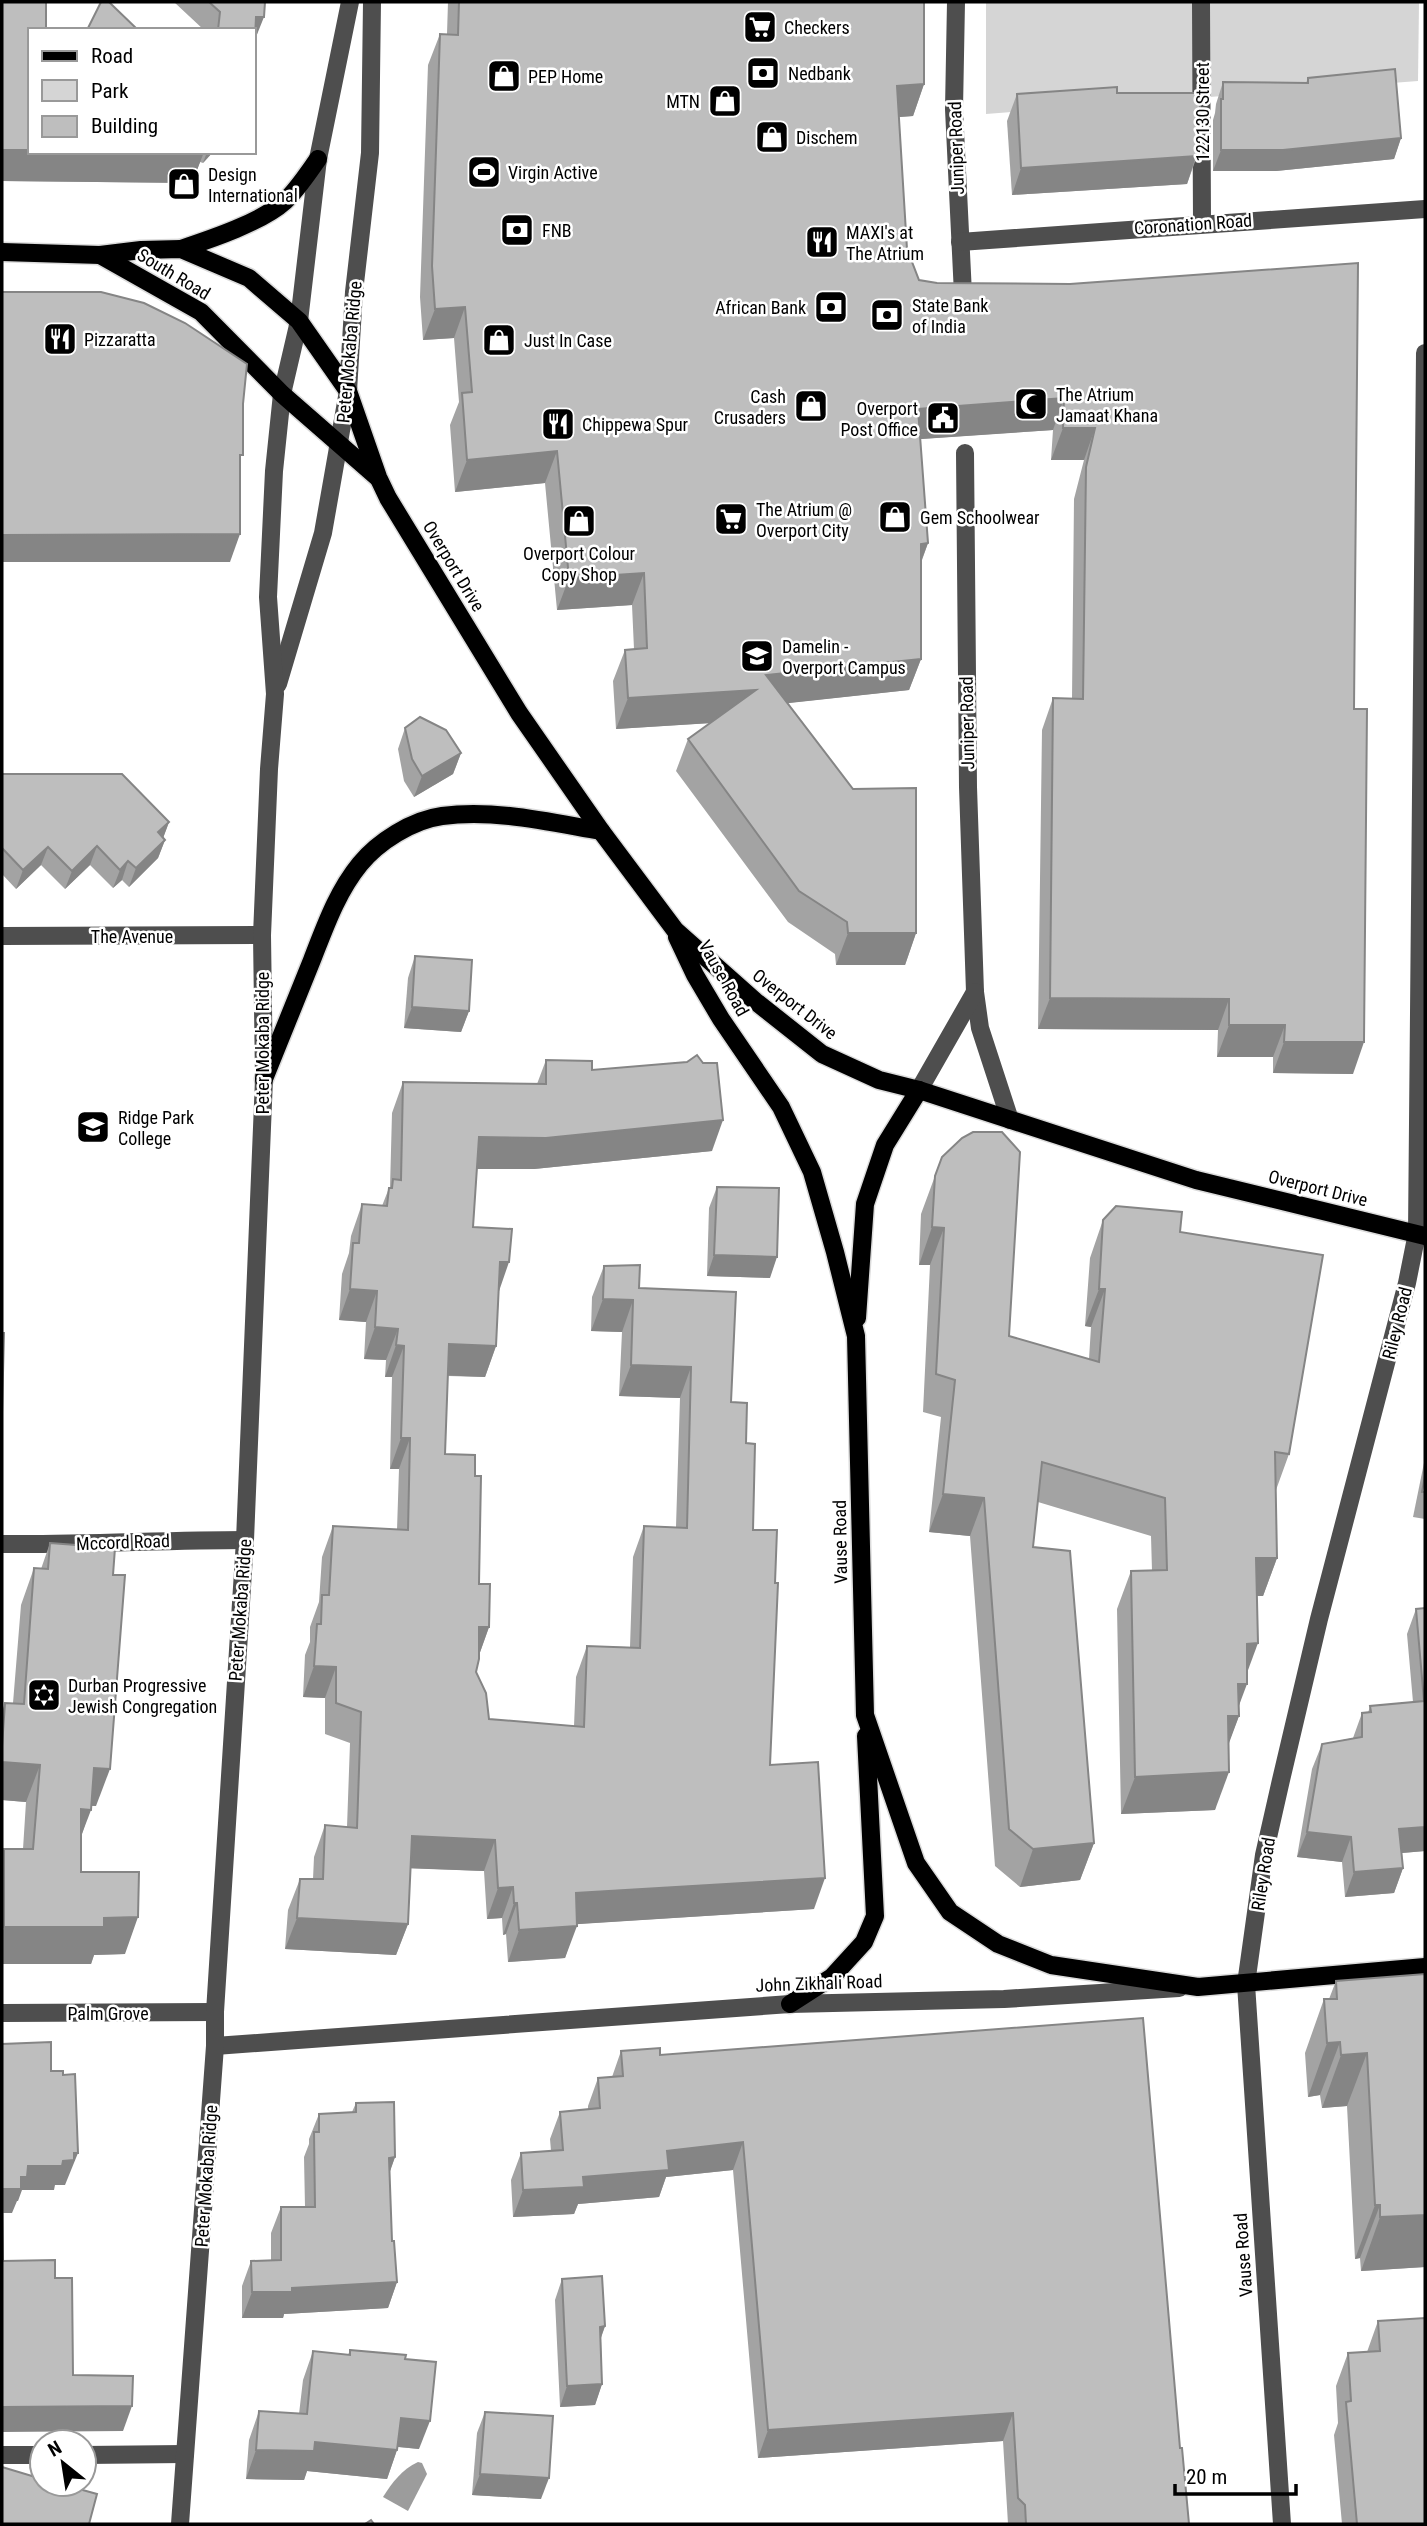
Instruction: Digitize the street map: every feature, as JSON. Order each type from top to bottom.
[{"type":"main road","points":[[181,249],[272,211],[285,201],[318,159]]},
{"type":"main road","name":"South Road","points":[[2,252],[100,255],[181,249],[249,278],[299,321],[348,391]]},
{"type":"main road","name":"South Road","points":[[100,255],[201,312],[282,394],[339,446]]},
{"type":"main road","name":"Overport Drive","points":[[348,391],[377,477],[519,713],[601,831],[674,930],[755,1001],[822,1054],[879,1080],[919,1090],[1196,1180],[1421,1235]]},
{"type":"main road","name":"Overport Drive","points":[[339,446],[377,477]]},
{"type":"main road","points":[[264,1079],[341,893],[360,863],[385,841],[410,827],[439,816],[473,814],[530,819],[601,831]]},
{"type":"main road","name":"Vause Road","points":[[674,930],[695,975],[721,1019],[781,1107],[812,1172],[856,1336],[865,1715],[916,1863],[950,1912],[998,1944],[1051,1965],[1198,1987]]},
{"type":"main road","points":[[856,1336],[865,1204],[885,1145],[919,1090]]},
{"type":"main road","points":[[790,2004],[832,1978],[864,1942],[875,1916],[865,1715]]},
{"type":"main road","name":"John Zikhali Road","points":[[1198,1987],[1425,1967]]},
{"type":"street","name":"Peter Mokaba Ridge","points":[[180,2524],[215,2046],[245,1540],[264,1079],[262,935],[275,694],[268,597],[274,471],[282,394],[299,321],[318,159],[350,2]]},
{"type":"street","name":"Peter Mokaba Ridge","points":[[275,694],[323,533],[348,391],[354,292],[370,153],[372,2]]},
{"type":"street","name":"Juniper Road","points":[[956,2],[954,109],[963,294]]},
{"type":"street","name":"122130 Street","points":[[1201,2],[1202,223]]},
{"type":"street","name":"Coronation Road","points":[[960,242],[1425,209]]},
{"type":"street","name":"Riley Road","points":[[1246,1984],[1264,1855],[1278,1792],[1319,1619],[1421,1235],[1425,353]]},
{"type":"street","name":"Juniper Road","points":[[965,453],[968,786],[975,992],[980,1028],[1010,1120]]},
{"type":"street","name":"The Avenue","points":[[2,936],[262,935]]},
{"type":"street","points":[[919,1090],[975,992]]},
{"type":"street","name":"Mccord Road","points":[[2,1544],[245,1540]]},
{"type":"street","name":"Vause Road","points":[[1246,1984],[1282,2524]]},
{"type":"street","name":"John Zikhali Road","points":[[215,2046],[790,2004],[1004,1999],[1198,1987]]},
{"type":"street","name":"Palm Grove","points":[[2,2012],[215,2012]]},
{"type":"street","points":[[98,2455],[185,2454]]},
{"type":"street","points":[[2,2455],[28,2455]]},
{"type":"green space","points":[[986,2],[1419,2],[1418,81],[986,114]]},
{"type":"shaded area","points":[[418,2462],[422,2463],[427,2474],[408,2511],[383,2497],[402,2472]]},
{"type":"building","points":[[2,2],[46,2],[46,28],[28,28],[28,150],[2,150]]},
{"type":"building","points":[[101,2],[109,2],[136,28],[88,28]]},
{"type":"building","points":[[209,2],[265,2],[264,17],[256,17],[255,28],[218,28],[220,12]]},
{"type":"building","name":"The Atrium @ Overport City","points":[[459,2],[924,2],[924,84],[897,86],[907,249],[919,280],[937,283],[1070,284],[1358,263],[1354,709],[1367,709],[1364,1042],[1284,1042],[1285,1025],[1229,1025],[1229,999],[1050,998],[1053,698],[1083,699],[1086,467],[1095,428],[1063,428],[1064,398],[918,409],[928,543],[921,544],[921,659],[766,675],[853,789],[916,788],[916,933],[848,933],[847,922],[799,891],[688,739],[756,690],[628,698],[625,650],[647,648],[644,573],[569,578],[557,451],[467,460],[462,393],[472,392],[465,307],[435,309],[432,266],[440,34],[458,35]]},
{"type":"building","points":[[1395,69],[1401,138],[1283,150],[1221,150],[1223,82],[1308,83],[1308,78]]},
{"type":"building","points":[[1117,87],[1117,93],[1200,93],[1200,144],[1197,144],[1197,156],[1021,168],[1017,94]]},
{"type":"building","points":[[2,292],[101,292],[144,303],[185,323],[247,364],[243,404],[243,455],[240,455],[240,534],[2,535]]},
{"type":"building","points":[[420,717],[446,730],[461,753],[422,776],[412,759],[405,728]]},
{"type":"building","points":[[2,774],[122,774],[169,822],[158,832],[165,840],[136,868],[128,861],[120,870],[97,846],[72,871],[48,847],[23,870],[2,848]]},
{"type":"building","points":[[415,956],[472,960],[469,1011],[412,1007]]},
{"type":"building","points":[[697,1055],[703,1063],[717,1063],[723,1120],[546,1138],[479,1137],[473,1227],[512,1229],[509,1262],[500,1262],[496,1346],[449,1344],[445,1454],[475,1455],[475,1476],[481,1476],[479,1584],[490,1584],[489,1627],[479,1627],[479,1659],[476,1672],[486,1693],[489,1719],[584,1727],[587,1646],[640,1648],[644,1526],[687,1528],[691,1367],[631,1365],[633,1300],[603,1299],[604,1266],[640,1265],[639,1288],[736,1292],[731,1402],[747,1403],[746,1443],[755,1444],[753,1530],[777,1530],[775,1583],[778,1583],[770,1765],[818,1762],[825,1878],[576,1893],[577,1926],[519,1930],[513,1887],[498,1888],[495,1840],[412,1836],[408,1924],[297,1918],[300,1879],[323,1879],[325,1825],[357,1828],[361,1712],[336,1703],[336,1667],[314,1666],[317,1624],[321,1624],[322,1595],[329,1595],[333,1526],[408,1530],[410,1438],[401,1438],[404,1346],[396,1345],[398,1329],[375,1327],[377,1291],[350,1289],[353,1243],[359,1243],[362,1204],[387,1206],[393,1179],[401,1180],[403,1082],[546,1084],[546,1060],[592,1061],[592,1070],[687,1062]]},
{"type":"building","points":[[973,1132],[1002,1132],[1020,1152],[1009,1336],[1099,1362],[1105,1289],[1099,1289],[1103,1220],[1116,1206],[1182,1212],[1180,1232],[1323,1255],[1289,1454],[1275,1452],[1277,1558],[1256,1558],[1258,1643],[1247,1644],[1247,1684],[1238,1684],[1239,1716],[1228,1716],[1229,1772],[1135,1777],[1131,1571],[1167,1570],[1165,1498],[1042,1462],[1033,1547],[1070,1551],[1094,1843],[1033,1849],[1009,1829],[984,1498],[943,1494],[955,1380],[936,1374],[944,1228],[932,1227],[935,1176],[942,1157],[962,1138]]},
{"type":"building","points":[[717,1187],[779,1188],[777,1257],[714,1255]]},
{"type":"building","points":[[2,1333],[4,1333],[2,1413]]},
{"type":"building","points":[[50,1543],[115,1548],[113,1575],[125,1575],[110,1769],[94,1768],[91,1810],[81,1809],[81,1872],[139,1872],[138,1917],[104,1918],[104,1927],[4,1927],[4,1849],[33,1849],[40,1765],[2,1762],[5,1703],[24,1704],[34,1568],[48,1569]]},
{"type":"building","points":[[1425,1608],[1425,1827],[1399,1829],[1403,1868],[1354,1872],[1351,1837],[1307,1832],[1322,1744],[1362,1737],[1362,1713],[1371,1712],[1370,1706],[1424,1701],[1416,1609]]},
{"type":"building","points":[[1425,1974],[1425,2215],[1380,2217],[1380,2205],[1375,2205],[1367,2053],[1341,2055],[1340,2042],[1327,2043],[1324,1999],[1337,1999],[1336,1981]]},
{"type":"building","points":[[1143,2018],[1189,2524],[1026,2524],[1025,2505],[1018,2498],[1013,2413],[768,2430],[743,2142],[667,2151],[669,2170],[583,2177],[584,2187],[523,2190],[521,2153],[563,2150],[560,2112],[600,2108],[598,2078],[623,2076],[621,2051],[660,2048],[660,2055]]},
{"type":"building","points":[[51,2042],[51,2071],[63,2071],[63,2075],[75,2074],[78,2153],[74,2153],[74,2160],[63,2161],[62,2166],[28,2166],[27,2177],[21,2177],[21,2189],[2,2189],[2,2044]]},
{"type":"building","points":[[394,2102],[395,2157],[389,2158],[392,2241],[397,2282],[292,2288],[292,2292],[252,2292],[251,2261],[281,2260],[281,2207],[315,2207],[314,2132],[319,2132],[319,2114],[356,2112],[356,2103]]},
{"type":"building","points":[[2,2189],[3,2261],[55,2260],[55,2278],[72,2278],[73,2375],[133,2376],[132,2406],[2,2407]]},
{"type":"building","points":[[602,2276],[605,2326],[600,2327],[602,2384],[567,2386],[562,2279]]},
{"type":"building","points":[[1425,2318],[1425,2524],[1357,2524],[1346,2402],[1351,2401],[1348,2353],[1380,2351],[1378,2321]]},
{"type":"building","points":[[350,2350],[406,2355],[405,2359],[436,2362],[430,2421],[401,2418],[397,2450],[315,2442],[314,2451],[256,2450],[259,2411],[307,2414],[313,2351],[350,2355]]},
{"type":"building","points":[[485,2412],[553,2416],[549,2478],[480,2474]]},
{"type":"building","points":[[2,2467],[28,2475],[28,2498],[96,2498],[89,2524],[2,2524]]},
{"type":"place","name":"Checkers","points":[[760,27]]},
{"type":"place","name":"Nedbank","points":[[763,73]]},
{"type":"place","name":"PEP Home","points":[[504,76]]},
{"type":"place","name":"MTN","points":[[725,101]]},
{"type":"place","name":"Dischem","points":[[772,137]]},
{"type":"place","name":"Virgin Active","points":[[484,172]]},
{"type":"place","name":"Design International","points":[[184,184]]},
{"type":"place","name":"FNB","points":[[517,230]]},
{"type":"place","name":"MAXI's at The Atrium","points":[[822,242]]},
{"type":"place","name":"African Bank","points":[[831,307]]},
{"type":"place","name":"State Bank of India","points":[[887,315]]},
{"type":"place","name":"Pizzaratta","points":[[60,339]]},
{"type":"place","name":"Just In Case","points":[[499,340]]},
{"type":"place","name":"The Atrium Jamaat Khana","points":[[1031,404]]},
{"type":"place","name":"Cash Crusaders","points":[[811,406]]},
{"type":"place","name":"Overport Post Office","points":[[943,418]]},
{"type":"place","name":"Chippewa Spur","points":[[558,424]]},
{"type":"place","name":"Gem Schoolwear","points":[[895,517]]},
{"type":"place","name":"The Atrium @ Overport City","points":[[731,519]]},
{"type":"place","name":"Overport Colour Copy Shop","points":[[579,521]]},
{"type":"place","name":"Damelin - Overport Campus","points":[[757,656]]},
{"type":"place","name":"Ridge Park College","points":[[93,1127]]},
{"type":"place","name":"Durban Progressive Jewish Congregation","points":[[44,1695]]}]
